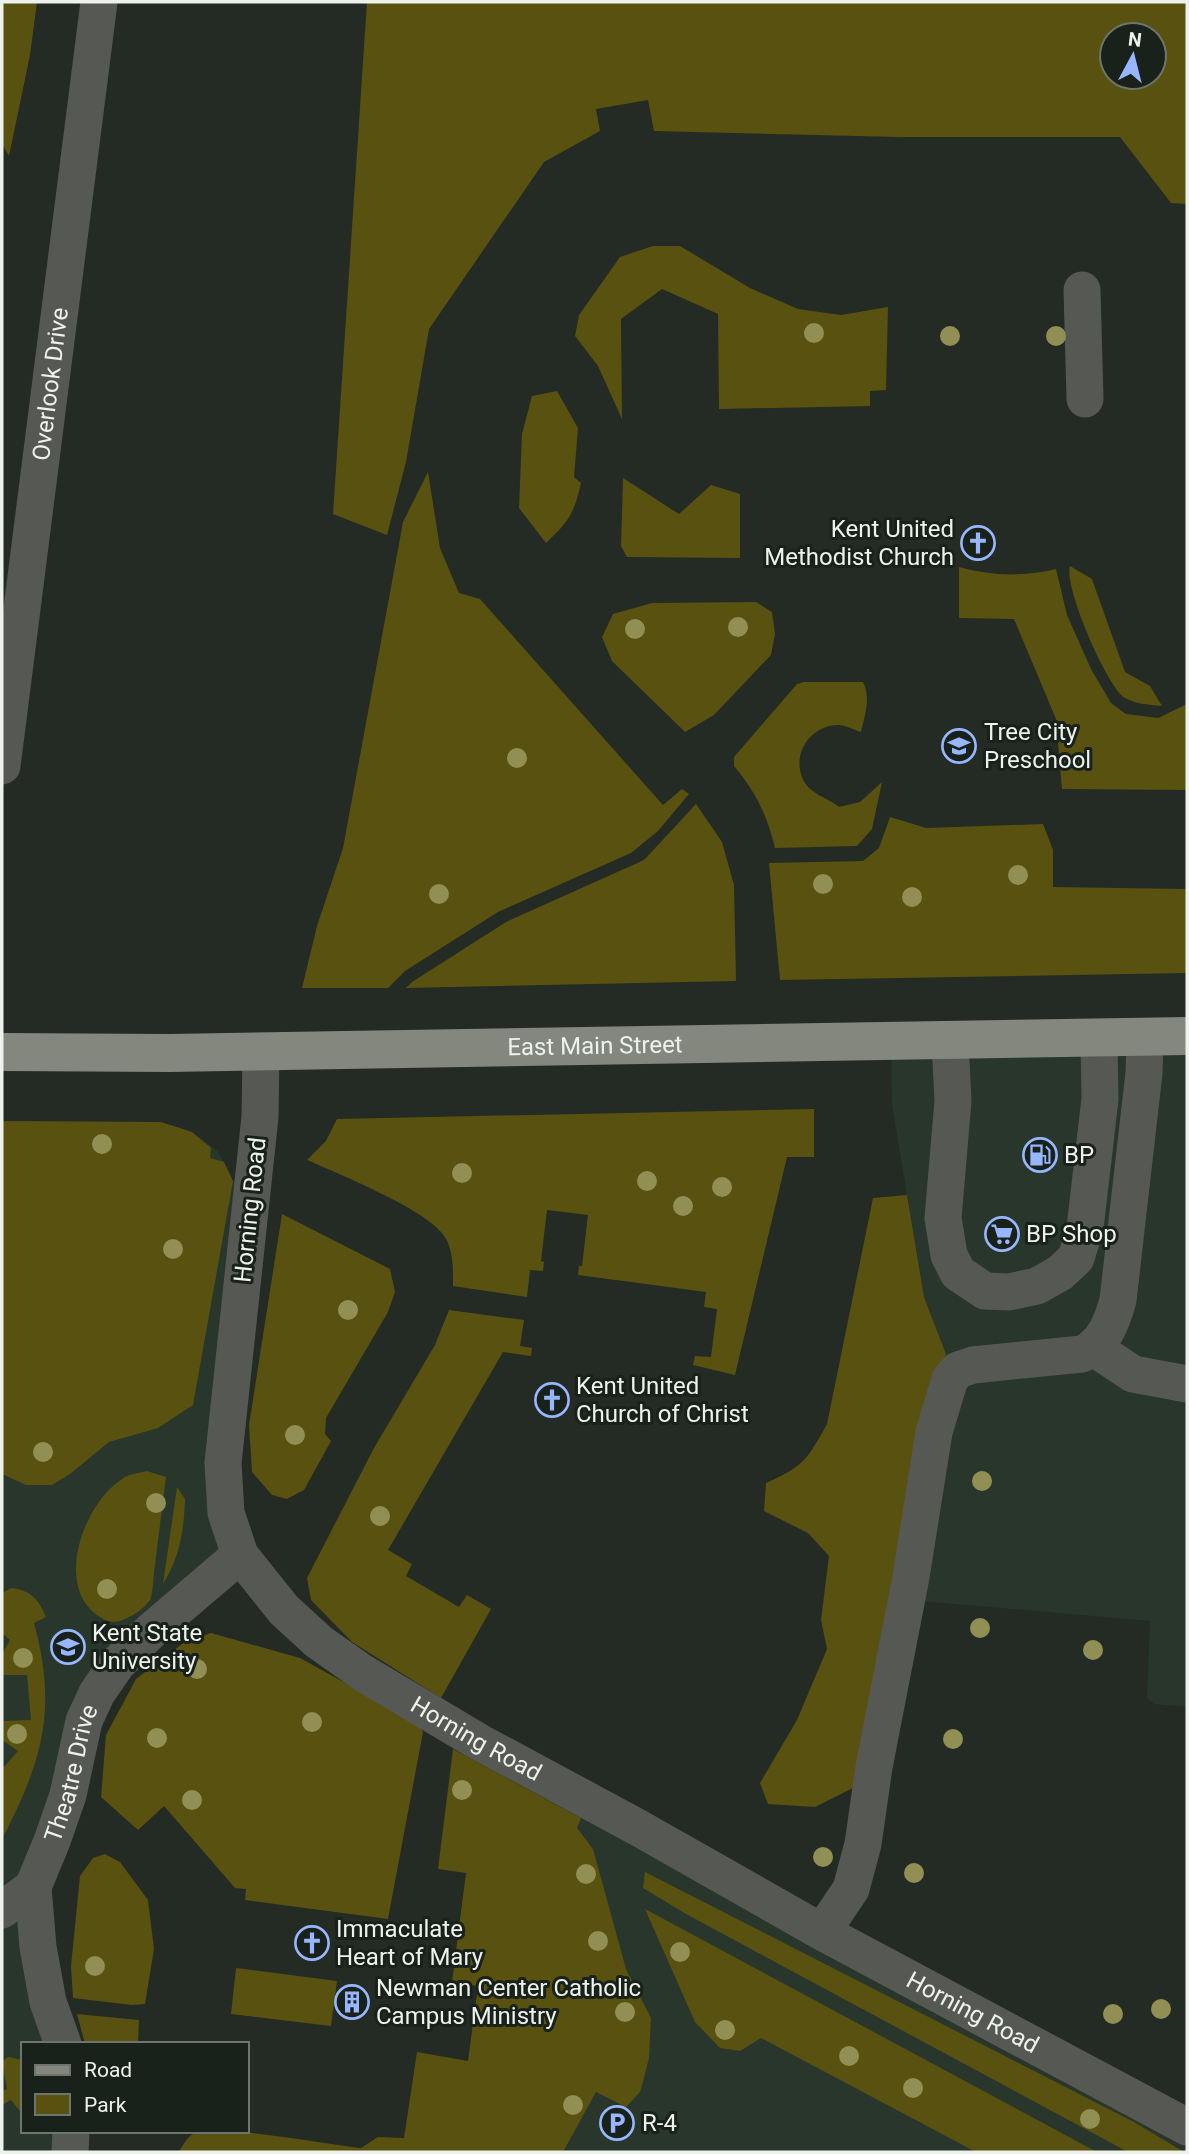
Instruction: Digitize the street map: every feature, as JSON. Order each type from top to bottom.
[{"type":"main road","name":"East Main Street","points":[[2,1052],[261,1052],[1187,1036]]},
{"type":"street","name":"Overlook Drive","points":[[2,766],[99,2]]},
{"type":"street","points":[[1082,290],[1085,399]]},
{"type":"street","points":[[822,1932],[851,1889],[863,1844],[874,1767],[911,1577],[934,1432],[950,1379],[958,1370],[973,1365],[1082,1354],[1094,1348],[1105,1335],[1118,1300],[1144,1073],[1145,1037]]},
{"type":"street","points":[[950,1040],[953,1101],[943,1218],[949,1255],[958,1273],[985,1291],[1009,1292],[1037,1286],[1060,1273],[1076,1258],[1084,1228],[1100,1099],[1099,1038]]},
{"type":"street","name":"Horning Road","points":[[261,1052],[260,1117],[223,1463],[226,1513],[240,1555],[284,1610],[319,1642],[363,1673],[468,1736],[822,1932],[1187,2127]]},
{"type":"street","points":[[1094,1348],[1133,1374],[1187,1384]]},
{"type":"street","name":"Theatre Drive","points":[[33,1887],[64,1807],[84,1721],[97,1693],[117,1664],[152,1630],[240,1555]]},
{"type":"street","points":[[2,1910],[33,1887]]},
{"type":"street","points":[[33,1887],[38,1947],[48,2002],[62,2042]]},
{"type":"street","points":[[70,2152],[71,2133]]},
{"type":"shaded area","points":[[1187,1036],[1187,1707],[1154,1704],[1147,1698],[1150,1621],[921,1601],[898,1644],[946,1354],[924,1297],[892,1105],[891,1041]]},
{"type":"shaded area","name":"Kent State University","points":[[2,1121],[161,1122],[192,1132],[218,1151],[233,1181],[253,1179],[225,1447],[240,1555],[117,1664],[33,1887],[63,2042],[21,2042],[21,2133],[71,2133],[70,2152],[2,2152]]},
{"type":"shaded area","points":[[569,1792],[1187,2126],[1187,2152],[494,2152],[524,1963]]},
{"type":"green space","points":[[2,2],[37,2],[30,55],[9,156],[2,144]]},
{"type":"green space","points":[[367,2],[1187,2],[1187,204],[1171,203],[1120,137],[899,137],[654,131],[648,100],[596,109],[600,131],[544,162],[429,329],[406,462],[387,535],[333,514]]},
{"type":"green space","points":[[653,246],[680,246],[750,288],[798,309],[841,315],[888,307],[886,390],[870,391],[870,406],[719,409],[718,314],[662,289],[621,319],[622,419],[598,366],[575,336],[579,315],[620,257]]},
{"type":"green space","points":[[557,391],[578,428],[574,477],[581,483],[570,516],[546,543],[519,508],[522,434],[532,396]]},
{"type":"green space","points":[[428,472],[440,548],[459,593],[480,599],[663,805],[682,789],[689,794],[658,831],[631,853],[498,912],[405,971],[388,988],[302,988],[317,926],[343,848],[403,522]]},
{"type":"green space","points":[[623,478],[679,514],[711,485],[740,494],[740,558],[627,557],[621,546]]},
{"type":"green space","points":[[1070,566],[1092,579],[1125,672],[1150,686],[1162,706],[1134,702],[1117,690],[1088,635],[1073,593]]},
{"type":"green space","points":[[959,567],[1007,574],[1056,569],[1067,615],[1091,669],[1111,703],[1126,714],[1158,718],[1187,704],[1187,790],[1062,789],[1056,719],[1014,619],[959,618]]},
{"type":"green space","points":[[756,602],[772,612],[775,634],[771,655],[714,715],[685,732],[612,661],[602,637],[613,614],[652,603]]},
{"type":"green space","points":[[863,682],[867,694],[861,732],[840,725],[821,729],[807,741],[800,758],[805,783],[839,807],[860,802],[882,782],[872,829],[857,846],[775,848],[760,804],[734,766],[734,757],[797,684]]},
{"type":"green space","points":[[696,804],[722,842],[734,885],[736,981],[406,988],[506,922],[644,860]]},
{"type":"green space","points":[[890,817],[926,828],[1043,824],[1053,850],[1053,887],[1187,889],[1187,973],[780,980],[769,863],[863,861],[879,848]]},
{"type":"green space","points":[[814,1109],[814,1157],[787,1157],[735,1375],[693,1365],[695,1356],[711,1357],[717,1309],[704,1307],[706,1292],[578,1275],[579,1266],[582,1266],[588,1215],[547,1210],[541,1261],[544,1262],[543,1271],[530,1270],[527,1297],[453,1286],[449,1245],[432,1223],[379,1192],[307,1160],[326,1141],[337,1119]]},
{"type":"green space","points":[[2,1121],[161,1122],[192,1132],[211,1148],[210,1158],[224,1162],[233,1181],[193,1405],[158,1428],[109,1442],[52,1485],[26,1485],[2,1474]]},
{"type":"green space","points":[[907,1195],[924,1297],[946,1354],[931,1450],[853,1788],[815,1807],[768,1804],[760,1783],[797,1720],[827,1649],[821,1620],[829,1556],[808,1533],[764,1511],[766,1483],[789,1472],[803,1461],[827,1424],[873,1198]]},
{"type":"green space","points":[[282,1214],[390,1269],[395,1292],[388,1312],[326,1418],[325,1434],[331,1441],[304,1490],[287,1499],[272,1495],[252,1472],[249,1425]]},
{"type":"green space","points":[[449,1310],[524,1320],[520,1346],[532,1348],[531,1356],[503,1352],[388,1550],[412,1564],[406,1576],[459,1607],[467,1595],[491,1609],[441,1698],[352,1642],[311,1600],[307,1578],[374,1448],[435,1345]]},
{"type":"green space","points":[[147,1471],[166,1477],[151,1597],[146,1605],[132,1616],[118,1621],[107,1621],[86,1604],[78,1587],[76,1567],[79,1546],[96,1507],[108,1491],[125,1477]]},
{"type":"green space","points":[[177,1487],[185,1499],[182,1532],[173,1564],[163,1584]]},
{"type":"green space","points":[[11,1588],[24,1591],[33,1597],[46,1617],[34,1623],[45,1683],[45,1709],[36,1760],[2,1839],[2,1769],[18,1751],[2,1740],[2,1721],[31,1720],[27,1675],[2,1675],[2,1654],[10,1640],[2,1633],[2,1593]]},
{"type":"green space","points":[[211,1633],[300,1658],[418,1723],[423,1732],[388,1919],[245,1900],[246,1889],[235,1888],[164,1806],[138,1830],[101,1797],[106,1735],[136,1679],[186,1641]]},
{"type":"green space","points":[[453,1749],[581,1818],[577,1828],[593,1849],[626,1969],[651,2018],[649,2058],[640,2092],[626,2107],[596,2092],[563,2152],[179,2152],[186,2140],[195,2133],[250,2133],[361,2148],[378,2137],[404,2138],[417,2052],[468,2061],[478,1986],[452,1982],[466,1873],[438,1869]]},
{"type":"green space","points":[[105,1854],[120,1862],[148,1900],[154,1949],[145,2004],[73,1998],[71,1966],[80,1876],[93,1858]]},
{"type":"green space","points":[[645,1872],[1134,2122],[1184,2152],[1128,2152],[686,1914],[643,1888]]},
{"type":"green space","points":[[645,1909],[1097,2152],[976,2152],[761,2038],[740,2051],[720,2048],[695,2022]]},
{"type":"green space","points":[[236,1968],[337,1981],[331,2026],[231,2014]]},
{"type":"green space","points":[[77,2014],[139,2020],[138,2042],[84,2042]]},
{"type":"green space","points":[[8,2057],[21,2060],[21,2112],[11,2100],[2,2105],[2,2091],[7,2089],[2,2061]]},
{"type":"place","name":"Kent United Methodist Church","points":[[978,543]]},
{"type":"place","name":"Tree City Preschool","points":[[959,746]]},
{"type":"place","name":"BP","points":[[1040,1155]]},
{"type":"place","name":"BP Shop","points":[[1002,1234]]},
{"type":"place","name":"Kent United Church of Christ","points":[[552,1400]]},
{"type":"place","name":"Kent State University","points":[[68,1647]]},
{"type":"place","name":"Immaculate Heart of Mary","points":[[312,1943]]},
{"type":"place","name":"Newman Center Catholic Campus Ministry","points":[[352,2002]]},
{"type":"place","name":"R-4","points":[[617,2123]]}]
